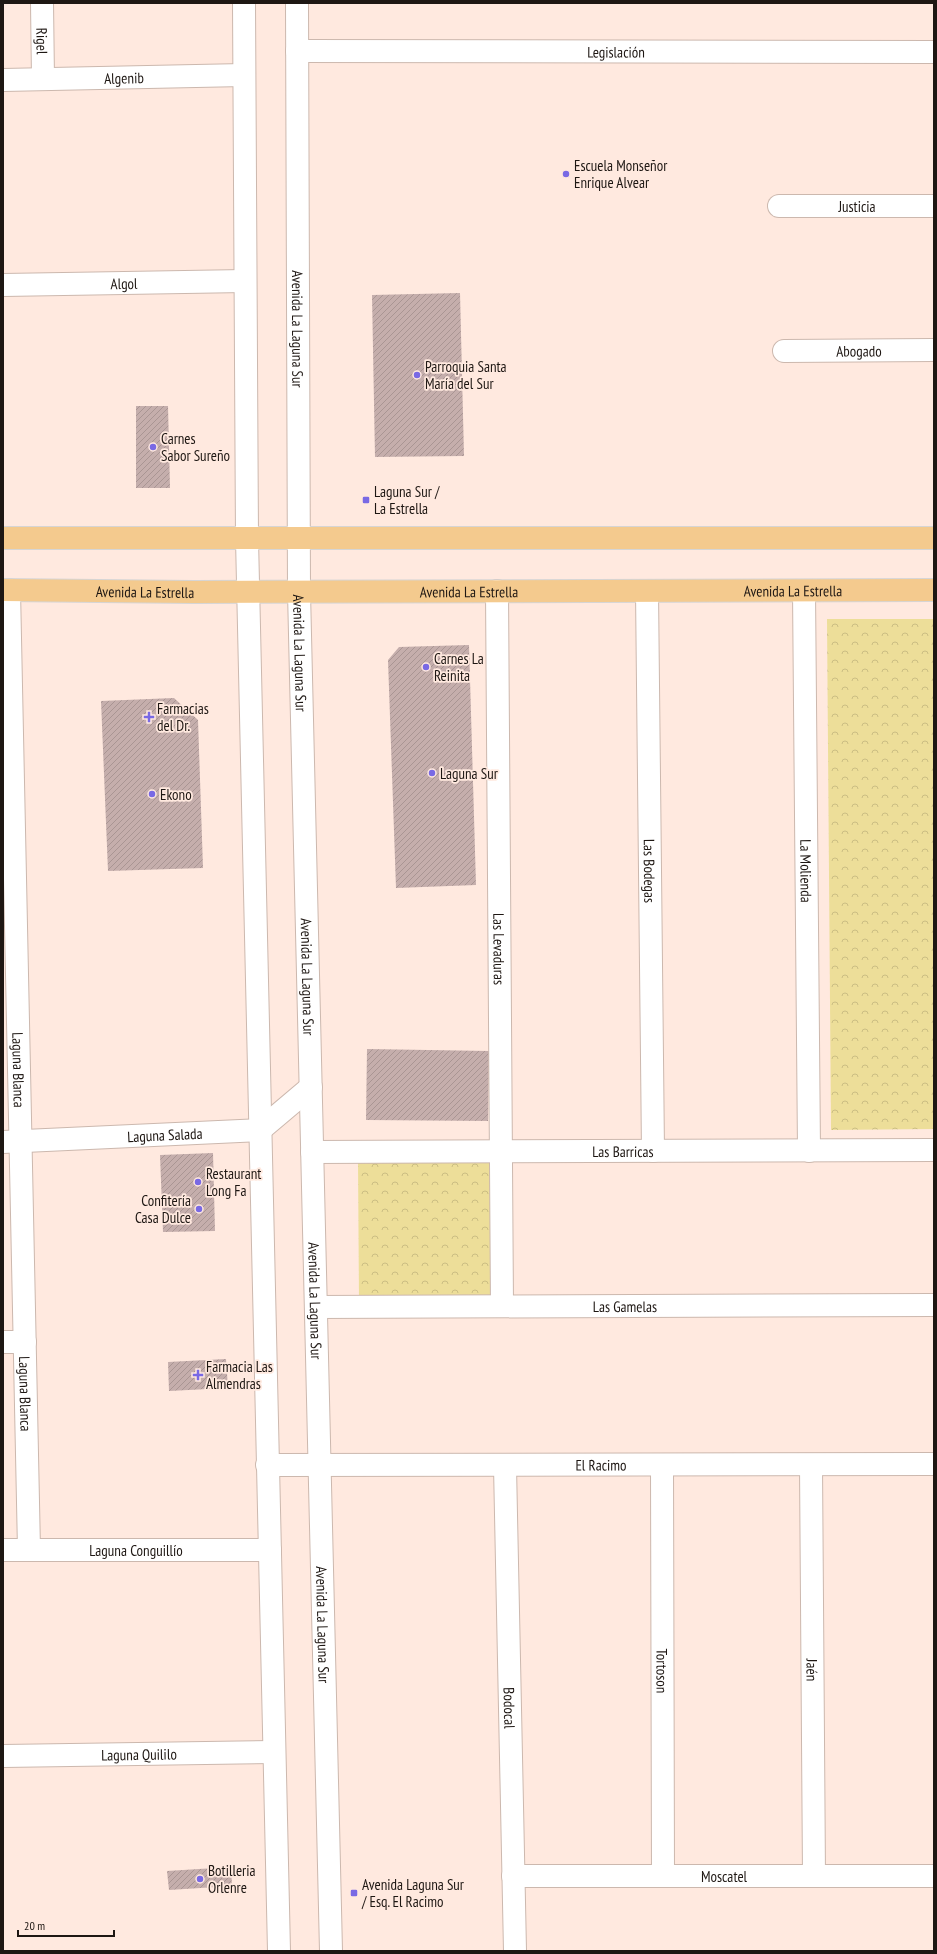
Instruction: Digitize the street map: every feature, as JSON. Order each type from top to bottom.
[{"type":"main road","points":[[3,538],[934,538]]},
{"type":"main road","name":"Avenida La Estrella","points":[[6,590],[249,592],[934,590]]},
{"type":"street","name":"Rigel","points":[[42,3],[43,79]]},
{"type":"street","points":[[244,3],[247,539],[279,1951]]},
{"type":"street","name":"Avenida La Laguna Sur","points":[[297,3],[299,538],[331,1951]]},
{"type":"street","name":"Legislación","points":[[297,51],[934,52]]},
{"type":"street","name":"Algenib","points":[[3,80],[244,75]]},
{"type":"street","name":"Justicia","points":[[779,206],[934,206]]},
{"type":"street","name":"Algol","points":[[3,285],[245,281]]},
{"type":"street","name":"Abogado","points":[[784,351],[934,350]]},
{"type":"street","name":"Laguna Blanca","points":[[6,590],[12,1141],[25,1342],[29,1550]]},
{"type":"street","name":"Las Levaduras","points":[[497,591],[502,1306]]},
{"type":"street","name":"Las Bodegas","points":[[647,591],[653,1151]]},
{"type":"street","name":"La Molienda","points":[[804,591],[809,1150]]},
{"type":"street","points":[[260,1130],[311,1087]]},
{"type":"street","name":"Laguna Salada","points":[[12,1141],[260,1130]]},
{"type":"street","name":"Las Barricas","points":[[312,1152],[934,1150]]},
{"type":"street","name":"Las Gamelas","points":[[316,1307],[934,1305]]},
{"type":"street","points":[[3,1342],[25,1342]]},
{"type":"street","name":"El Racimo","points":[[267,1465],[504,1466],[934,1464]]},
{"type":"street","name":"Tortoson","points":[[662,1465],[663,1876]]},
{"type":"street","name":"Jaén","points":[[811,1465],[814,1876]]},
{"type":"street","name":"Bodocal","points":[[504,1466],[515,1951]]},
{"type":"street","name":"Laguna Conguillío","points":[[3,1550],[270,1550]]},
{"type":"street","name":"Laguna Quililo","points":[[3,1756],[274,1752]]},
{"type":"street","name":"Moscatel","points":[[513,1876],[934,1876]]},
{"type":"green space","points":[[827,619],[934,619],[934,1129],[831,1130]]},
{"type":"green space","points":[[492,1158],[493,1295],[359,1301],[358,1161]]},
{"type":"building","name":"Parroquia Santa María del Sur","points":[[460,293],[464,456],[375,457],[372,295]]},
{"type":"building","name":"Carnes Sabor Sureño","points":[[136,406],[168,406],[170,488],[136,488]]},
{"type":"building","name":"Laguna Sur","points":[[469,645],[476,885],[396,888],[388,660],[399,647]]},
{"type":"building","name":"Ekono","points":[[174,698],[198,720],[203,868],[108,871],[101,701]]},
{"type":"building","points":[[367,1049],[489,1051],[488,1121],[366,1120]]},
{"type":"building","points":[[213,1153],[215,1231],[163,1232],[160,1155]]},
{"type":"building","name":"Farmacia Las Almendras","points":[[226,1359],[228,1388],[169,1391],[168,1362]]},
{"type":"building","name":"Botilleria Orlenre","points":[[231,1867],[232,1886],[169,1890],[167,1871]]},
{"type":"place","name":"Escuela Monseñor Enrique Alvear","points":[[566,174]]},
{"type":"place","name":"Parroquia Santa María del Sur","points":[[417,375]]},
{"type":"place","name":"Carnes Sabor Sureño","points":[[153,447]]},
{"type":"place","name":"Laguna Sur / La Estrella","points":[[366,500]]},
{"type":"place","name":"Carnes La Reinita","points":[[426,667]]},
{"type":"place","name":"Farmacias del Dr.","points":[[149,717]]},
{"type":"place","name":"Laguna Sur","points":[[432,773]]},
{"type":"place","name":"Ekono","points":[[152,794]]},
{"type":"place","name":"Restaurant Long Fa","points":[[198,1182]]},
{"type":"place","name":"Confitería Casa Dulce","points":[[199,1209]]},
{"type":"place","name":"Farmacia Las Almendras","points":[[198,1375]]},
{"type":"place","name":"Botilleria Orlenre","points":[[200,1879]]},
{"type":"place","name":"Avenida Laguna Sur / Esq. El Racimo","points":[[354,1893]]}]
